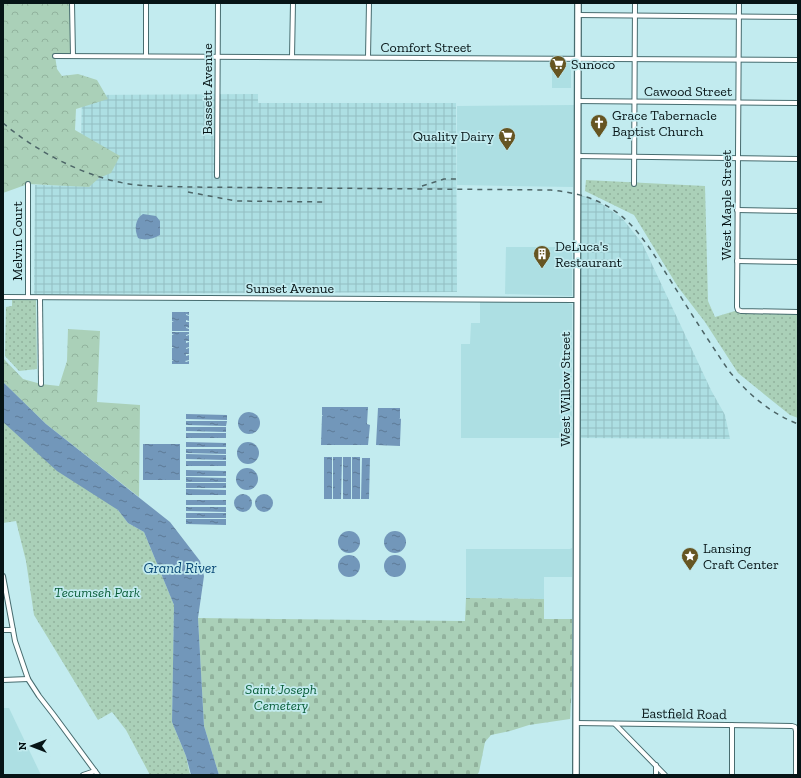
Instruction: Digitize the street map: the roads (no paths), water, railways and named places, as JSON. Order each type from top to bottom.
[{"type":"street","points":[[72,3],[72,56]]},
{"type":"street","points":[[146,3],[146,56]]},
{"type":"street","name":"Bassett Avenue","points":[[217,176],[218,3]]},
{"type":"street","points":[[292,57],[293,3]]},
{"type":"street","points":[[368,3],[368,57]]},
{"type":"street","name":"West Willow Street","points":[[576,775],[578,3]]},
{"type":"street","points":[[634,184],[635,3]]},
{"type":"street","name":"West Maple Street","points":[[739,3],[737,210],[738,310],[798,312]]},
{"type":"street","points":[[578,15],[798,17]]},
{"type":"street","name":"Comfort Street","points":[[55,56],[798,60]]},
{"type":"street","name":"Cawood Street","points":[[578,101],[798,103]]},
{"type":"street","points":[[577,156],[798,159]]},
{"type":"street","name":"Melvin Court","points":[[28,184],[28,297]]},
{"type":"street","points":[[737,210],[798,210]]},
{"type":"street","points":[[737,262],[798,262]]},
{"type":"street","name":"Sunset Avenue","points":[[3,297],[577,300]]},
{"type":"street","points":[[40,298],[41,384]]},
{"type":"street","points":[[3,579],[18,654],[28,679],[98,775]]},
{"type":"street","points":[[3,630],[13,630]]},
{"type":"street","points":[[3,680],[28,679]]},
{"type":"street","name":"Eastfield Road","points":[[576,723],[792,726],[795,727],[796,731],[796,775]]},
{"type":"street","points":[[615,724],[665,775]]},
{"type":"street","points":[[732,725],[732,775]]},
{"type":"street","points":[[656,765],[656,775]]},
{"type":"street","points":[[82,775],[95,770]]},
{"type":"water","points":[[143,214],[156,216],[160,221],[160,235],[149,239],[138,238],[136,224],[140,216]]},
{"type":"water","points":[[172,312],[189,312],[189,315],[186,315],[189,316],[189,321],[186,320],[186,322],[189,322],[189,328],[186,328],[189,329],[189,331],[172,331],[172,322],[174,322],[172,321]]},
{"type":"water","points":[[172,332],[189,332],[186,336],[189,335],[189,341],[186,341],[186,343],[189,342],[189,347],[186,349],[189,348],[189,354],[186,354],[186,356],[189,355],[189,360],[185,361],[189,361],[189,364],[172,364],[172,361],[174,361],[172,360],[172,348],[174,348],[172,347],[172,335],[174,335]]},
{"type":"water","name":"Grand River","points":[[3,382],[46,424],[170,522],[200,561],[204,576],[198,618],[204,726],[219,775],[191,775],[186,756],[172,722],[174,605],[144,532],[128,523],[118,510],[57,471],[3,422]]},
{"type":"water","points":[[322,407],[368,407],[367,424],[370,425],[368,445],[321,445],[323,416]]},
{"type":"water","points":[[378,408],[400,408],[400,446],[376,445]]},
{"type":"water","points":[[249,412],[257,415],[260,423],[257,431],[249,434],[241,431],[238,423],[241,415]]},
{"type":"water","points":[[186,414],[227,415],[227,420],[186,419]]},
{"type":"water","points":[[186,421],[227,421],[226,426],[186,425]]},
{"type":"water","points":[[186,427],[226,427],[226,432],[186,431]]},
{"type":"water","points":[[186,433],[226,433],[226,438],[186,438]]},
{"type":"water","points":[[186,442],[226,443],[226,447],[186,447]]},
{"type":"water","points":[[248,442],[256,445],[259,453],[256,461],[248,464],[240,461],[237,453],[240,445]]},
{"type":"water","points":[[143,444],[180,444],[180,480],[143,480]]},
{"type":"water","points":[[186,449],[226,449],[226,454],[186,453]]},
{"type":"water","points":[[186,454],[226,455],[226,460],[186,459]]},
{"type":"water","points":[[324,457],[332,457],[332,499],[324,499]]},
{"type":"water","points":[[333,457],[342,457],[341,499],[333,499]]},
{"type":"water","points":[[343,457],[351,457],[351,499],[343,499]]},
{"type":"water","points":[[352,457],[360,457],[360,499],[352,499]]},
{"type":"water","points":[[362,458],[370,458],[369,499],[361,499]]},
{"type":"water","points":[[186,461],[226,461],[226,466],[186,466]]},
{"type":"water","points":[[247,468],[255,471],[258,479],[255,487],[247,490],[239,487],[236,479],[239,471]]},
{"type":"water","points":[[186,470],[226,471],[226,476],[186,476]]},
{"type":"water","points":[[186,477],[226,478],[226,482],[186,482]]},
{"type":"water","points":[[186,483],[226,483],[226,488],[186,488]]},
{"type":"water","points":[[186,489],[226,490],[226,495],[186,495]]},
{"type":"water","points":[[243,494],[249,497],[252,503],[249,509],[243,512],[237,509],[234,503],[237,497]]},
{"type":"water","points":[[264,494],[270,497],[273,503],[270,509],[264,512],[258,509],[255,503],[258,497]]},
{"type":"water","points":[[186,500],[226,500],[226,505],[186,505]]},
{"type":"water","points":[[186,507],[226,507],[226,512],[186,511]]},
{"type":"water","points":[[186,513],[226,513],[226,518],[186,518]]},
{"type":"water","points":[[186,519],[226,519],[226,525],[186,524]]},
{"type":"water","points":[[345,531],[353,531],[360,538],[360,546],[353,553],[345,553],[338,546],[338,538]]},
{"type":"water","points":[[391,531],[399,531],[406,538],[406,546],[399,553],[391,553],[384,546],[384,538]]},
{"type":"water","points":[[345,555],[353,555],[360,562],[360,570],[353,577],[345,577],[338,570],[338,562]]},
{"type":"water","points":[[391,555],[399,555],[406,562],[406,570],[399,577],[391,577],[384,570],[384,562]]},
{"type":"railway","points":[[3,123],[31,144],[62,162],[112,181],[136,185],[187,187],[551,190],[575,194],[595,200],[612,209],[626,220],[638,233],[662,266],[694,318],[729,371],[736,379],[760,402],[788,420],[798,424]]},
{"type":"railway","points":[[422,186],[444,179],[458,179]]},
{"type":"railway","points":[[188,192],[236,201],[326,202]]},
{"type":"place","name":"Sunoco","points":[[558,79]]},
{"type":"place","name":"Grace Tabernacle Baptist Church","points":[[599,138]]},
{"type":"place","name":"Quality Dairy","points":[[507,151]]},
{"type":"place","name":"DeLuca's Restaurant","points":[[542,269]]},
{"type":"place","name":"Lansing Craft Center","points":[[690,571]]},
{"type":"park label","name":"Tecumseh Park","points":[[97,592]]},
{"type":"park label","name":"Saint Joseph Cemetery","points":[[281,698]]}]
